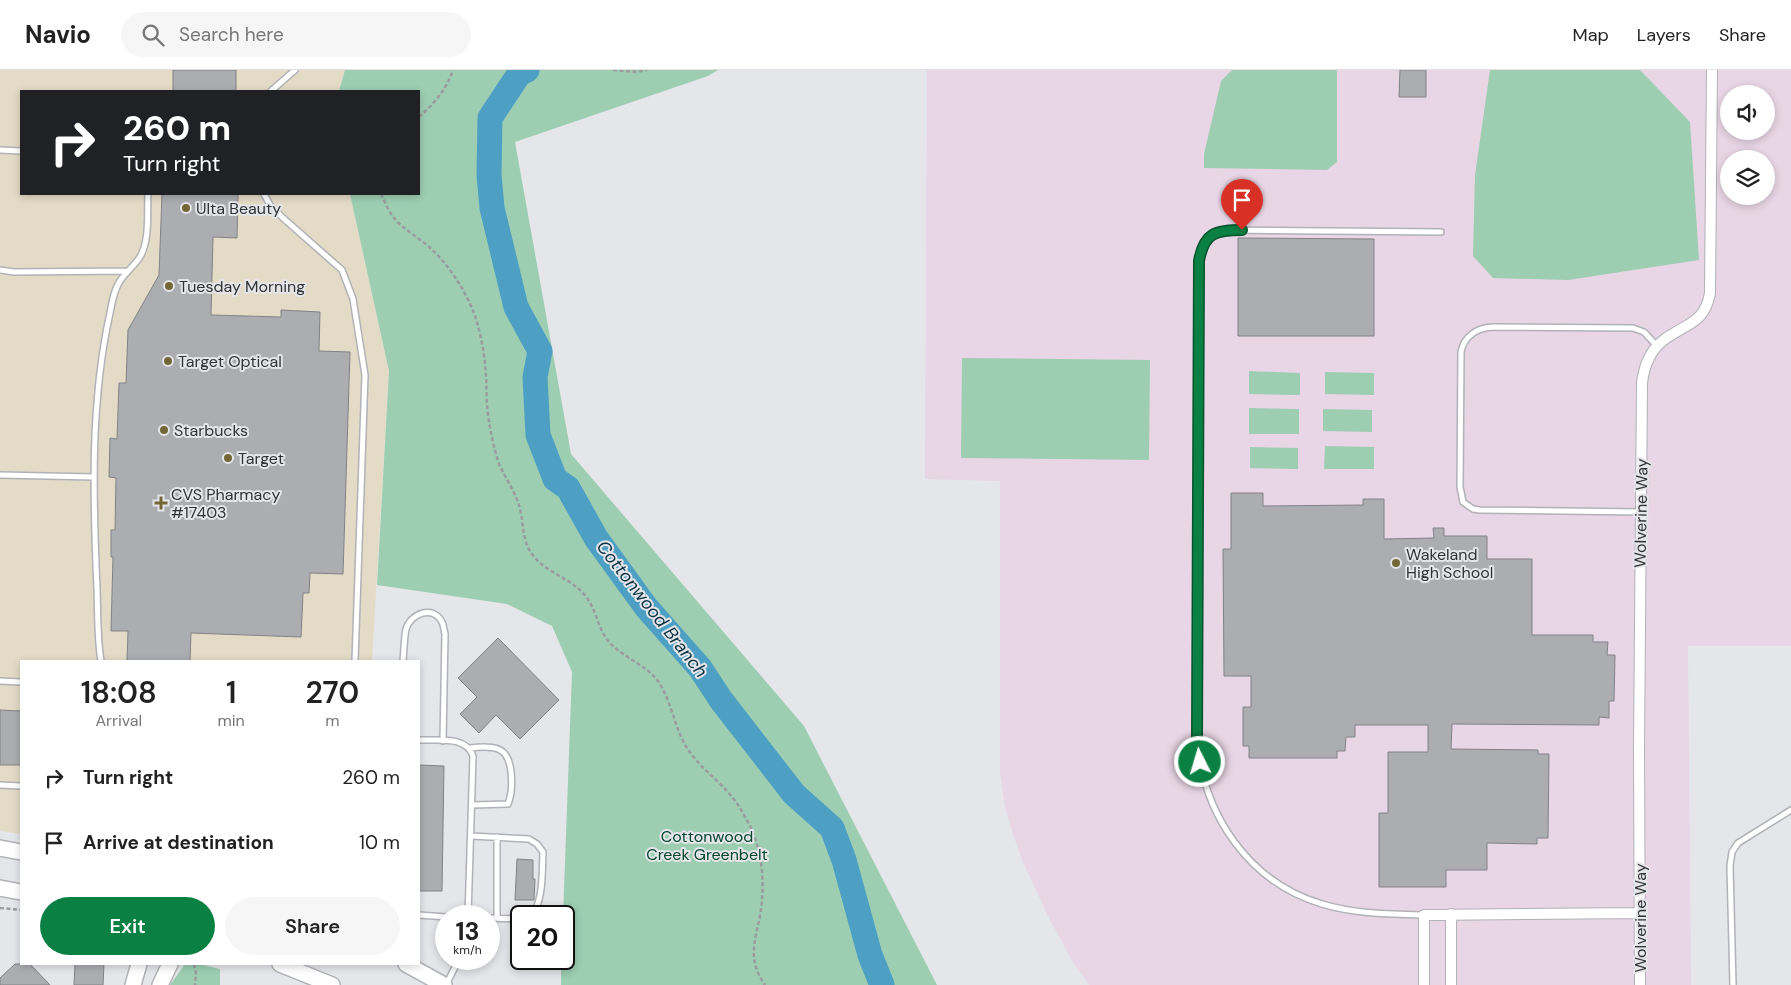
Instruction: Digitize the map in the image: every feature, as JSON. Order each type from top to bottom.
[{"type":"main road","points":[[0,848],[20,852]]},
{"type":"main road","points":[[0,888],[20,892]]},
{"type":"main road","points":[[133,985],[139,965]]},
{"type":"main road","points":[[160,985],[170,965]]},
{"type":"main road","points":[[282,965],[332,985]]},
{"type":"main road","points":[[408,965],[445,985]]},
{"type":"street","name":"Wolverine Way","points":[[1640,985],[1642,383],[1646,364],[1657,346],[1664,339],[1698,319],[1709,302],[1712,70]]},
{"type":"street","points":[[1424,985],[1424,915],[1640,913]]},
{"type":"street","points":[[1451,914],[1451,985]]},
{"type":"lane","points":[[272,90],[295,70]]},
{"type":"lane","points":[[0,150],[20,151]]},
{"type":"lane","points":[[101,660],[94,538],[95,432],[107,330],[118,285],[140,257],[145,244],[148,195]]},
{"type":"lane","points":[[265,195],[270,205],[283,218],[342,270],[353,299],[365,375],[355,660]]},
{"type":"lane","points":[[1424,915],[1377,914],[1344,910],[1321,904],[1290,890],[1255,865],[1238,847],[1224,828],[1208,795],[1197,739],[1199,269],[1200,253],[1206,241],[1214,233],[1223,230],[1441,232]]},
{"type":"lane","points":[[0,270],[14,272],[128,271]]},
{"type":"lane","points":[[1641,512],[1480,510],[1473,509],[1463,502],[1460,487],[1461,352],[1465,342],[1475,331],[1481,328],[1633,328],[1644,332],[1657,346]]},
{"type":"lane","points":[[0,475],[94,477]]},
{"type":"lane","points":[[403,660],[406,629],[412,619],[420,613],[427,612],[435,615],[442,622],[445,634],[443,741]]},
{"type":"lane","points":[[0,681],[20,682]]},
{"type":"lane","points":[[420,740],[462,742],[470,748],[473,756],[468,905]]},
{"type":"lane","points":[[470,748],[499,749],[507,756],[512,780],[512,794],[508,804],[472,806]]},
{"type":"lane","points":[[0,785],[20,786]]},
{"type":"lane","points":[[1733,985],[1730,866],[1732,852],[1738,843],[1791,810]]},
{"type":"lane","points":[[471,836],[529,839],[537,844],[543,852],[538,905]]},
{"type":"lane","points":[[496,905],[498,838]]},
{"type":"lane","points":[[420,916],[435,917]]},
{"type":"lane","points":[[445,985],[453,970]]},
{"type":"path","points":[[420,116],[442,93],[453,70]]},
{"type":"path","points":[[612,70],[637,72],[647,70]]},
{"type":"path","points":[[382,195],[394,218],[428,246],[447,267],[462,289],[474,313],[482,345],[488,414],[493,444],[499,463],[518,502],[522,516],[524,537],[530,552],[540,562],[568,579],[587,598],[600,629],[610,643],[645,668],[659,684],[687,749],[726,790],[740,808],[752,829],[759,851],[763,877],[762,903],[753,944],[753,963],[765,985]]},
{"type":"path","points":[[0,908],[20,910]]},
{"type":"path","points":[[194,965],[195,985]]},
{"type":"shaded area","points":[[0,70],[345,70],[339,90],[20,90],[20,195],[350,195],[389,371],[372,660],[20,660],[20,834],[0,831]]},
{"type":"shaded area","name":"Wakeland High School","points":[[927,70],[1791,70],[1791,646],[1688,646],[1691,985],[1090,985],[1074,964],[1050,920],[1023,862],[1005,807],[1000,772],[1000,481],[925,479]]},
{"type":"green space","name":"Cottonwood Creek Greenbelt","points":[[345,70],[718,70],[708,76],[515,142],[571,454],[804,726],[937,985],[561,985],[561,970],[575,970],[575,905],[563,905],[572,672],[552,626],[507,604],[377,585],[389,371],[350,195],[420,195],[420,90],[339,90]]},
{"type":"green space","points":[[1232,70],[1337,70],[1337,162],[1327,170],[1204,168],[1204,154],[1221,81]]},
{"type":"green space","points":[[1490,70],[1640,70],[1690,122],[1699,260],[1568,280],[1493,278],[1473,256],[1475,175]]},
{"type":"green space","points":[[962,358],[1150,360],[1149,460],[961,458]]},
{"type":"green space","points":[[1249,371],[1300,373],[1300,395],[1249,394]]},
{"type":"green space","points":[[1325,372],[1374,373],[1374,395],[1325,394]]},
{"type":"green space","points":[[1249,408],[1299,409],[1299,434],[1249,434]]},
{"type":"green space","points":[[1323,409],[1372,410],[1372,432],[1323,431]]},
{"type":"green space","points":[[1325,446],[1374,447],[1374,469],[1324,469]]},
{"type":"green space","points":[[1250,447],[1298,448],[1298,469],[1250,468]]},
{"type":"green space","points":[[184,965],[203,965],[220,969],[220,985],[170,985]]},
{"type":"building","points":[[173,70],[236,70],[236,90],[173,90]]},
{"type":"building","points":[[1400,70],[1426,70],[1426,97],[1399,97]]},
{"type":"building","name":"Target","points":[[162,195],[238,195],[237,238],[213,237],[211,315],[281,317],[281,310],[320,312],[319,351],[350,352],[343,574],[310,573],[309,593],[303,593],[301,637],[191,633],[190,660],[127,660],[128,631],[111,631],[113,557],[111,557],[111,530],[115,530],[116,478],[109,477],[110,438],[117,439],[119,383],[126,383],[128,330],[159,275]]},
{"type":"building","points":[[1238,238],[1374,239],[1374,336],[1238,336]]},
{"type":"building","points":[[1231,493],[1263,493],[1263,506],[1363,505],[1363,499],[1384,499],[1384,539],[1434,538],[1433,528],[1444,528],[1444,536],[1487,536],[1487,559],[1532,559],[1532,635],[1593,635],[1593,642],[1608,642],[1607,655],[1615,655],[1614,701],[1609,701],[1609,718],[1599,717],[1599,725],[1452,724],[1451,749],[1538,750],[1538,754],[1549,754],[1548,838],[1537,838],[1537,844],[1487,843],[1487,870],[1446,870],[1446,887],[1379,887],[1379,813],[1388,813],[1388,752],[1428,752],[1428,725],[1355,725],[1355,737],[1346,737],[1345,751],[1337,751],[1337,758],[1249,758],[1249,746],[1243,746],[1243,707],[1251,707],[1251,676],[1224,676],[1223,549],[1231,549]]},
{"type":"building","points":[[498,638],[559,700],[520,739],[496,715],[479,733],[460,714],[477,697],[458,678]]},
{"type":"building","points":[[0,710],[20,711],[20,765],[0,765]]},
{"type":"building","points":[[420,765],[444,766],[442,891],[420,891]]},
{"type":"building","points":[[517,859],[533,860],[533,879],[535,879],[534,900],[515,900]]},
{"type":"building","points":[[15,964],[31,965],[50,985],[0,985],[0,978]]},
{"type":"building","points":[[75,965],[104,965],[103,985],[74,985]]},
{"type":"waterway","name":"Cottonwood Branch","points":[[527,70],[519,74],[490,118],[489,175],[492,208],[516,307],[540,351],[535,377],[538,435],[555,479],[568,488],[596,538],[646,607],[700,668],[721,700],[794,794],[832,828],[844,860],[870,955],[882,985]]},
{"type":"place","name":"Ulta Beauty","points":[[186,208]]},
{"type":"place","name":"Tuesday Morning","points":[[169,286]]},
{"type":"place","name":"Target Optical","points":[[168,361]]},
{"type":"place","name":"Starbucks","points":[[164,430]]},
{"type":"place","name":"Target","points":[[228,458]]},
{"type":"place","name":"CVS Pharmacy #17403","points":[[161,503]]},
{"type":"place","name":"Wakeland High School","points":[[1396,563]]},
{"type":"route","points":[[1200,762],[1197,739],[1199,261],[1200,253],[1209,236],[1223,230],[1242,230]]}]
